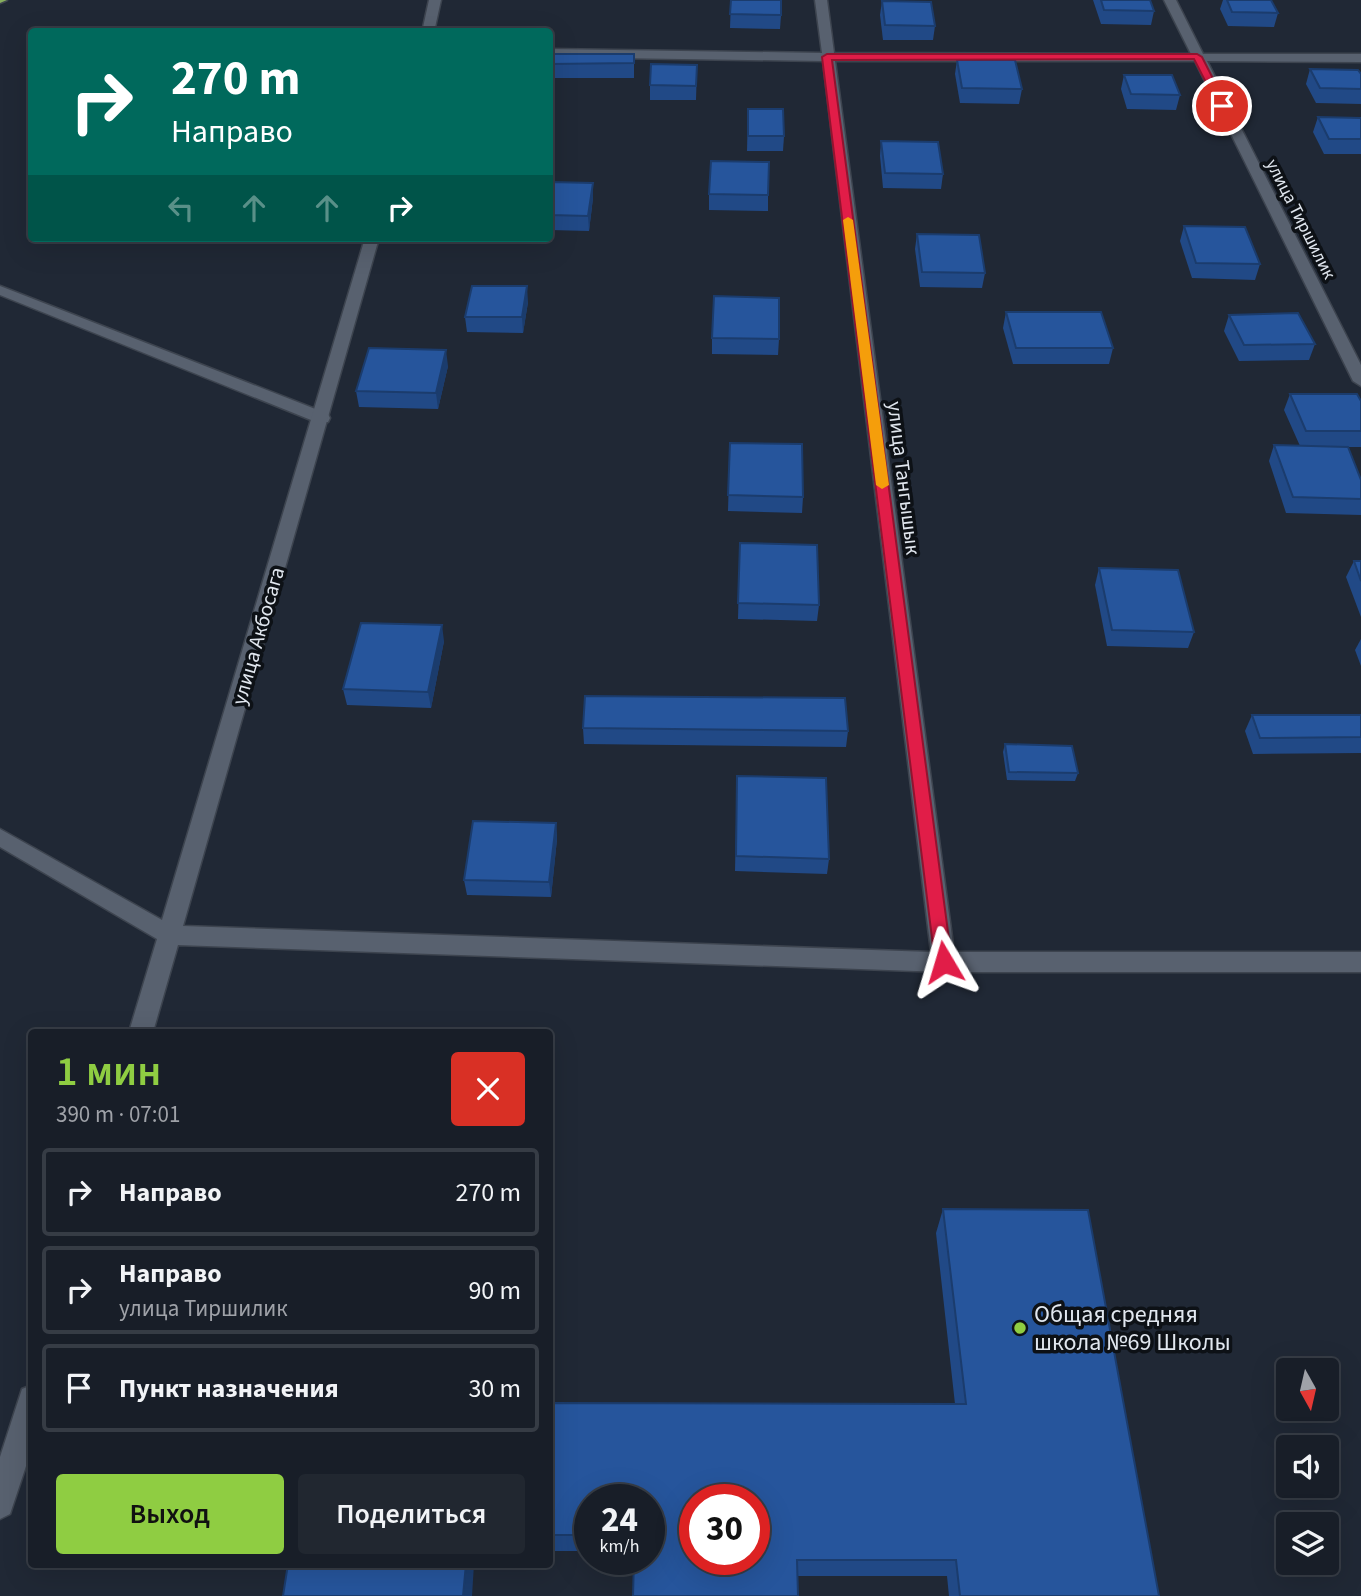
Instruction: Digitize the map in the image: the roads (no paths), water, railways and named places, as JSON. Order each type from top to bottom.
[{"type":"street","points":[[429,28],[435,0]]},
{"type":"street","name":"улица Тангышык","points":[[821,0],[944,962]]},
{"type":"street","name":"улица Тиршилик","points":[[1170,0],[1361,381]]},
{"type":"street","points":[[553,53],[827,57],[1361,58]]},
{"type":"street","name":"улица Акбосага","points":[[142,1029],[322,418],[371,242]]},
{"type":"street","points":[[0,290],[322,418]]},
{"type":"street","points":[[0,837],[170,935],[944,962],[1361,962]]},
{"type":"street","points":[[1,1496],[28,1412]]},
{"type":"place","name":"Общая средняя школа №69 Школы","points":[[1020,1328]]}]
